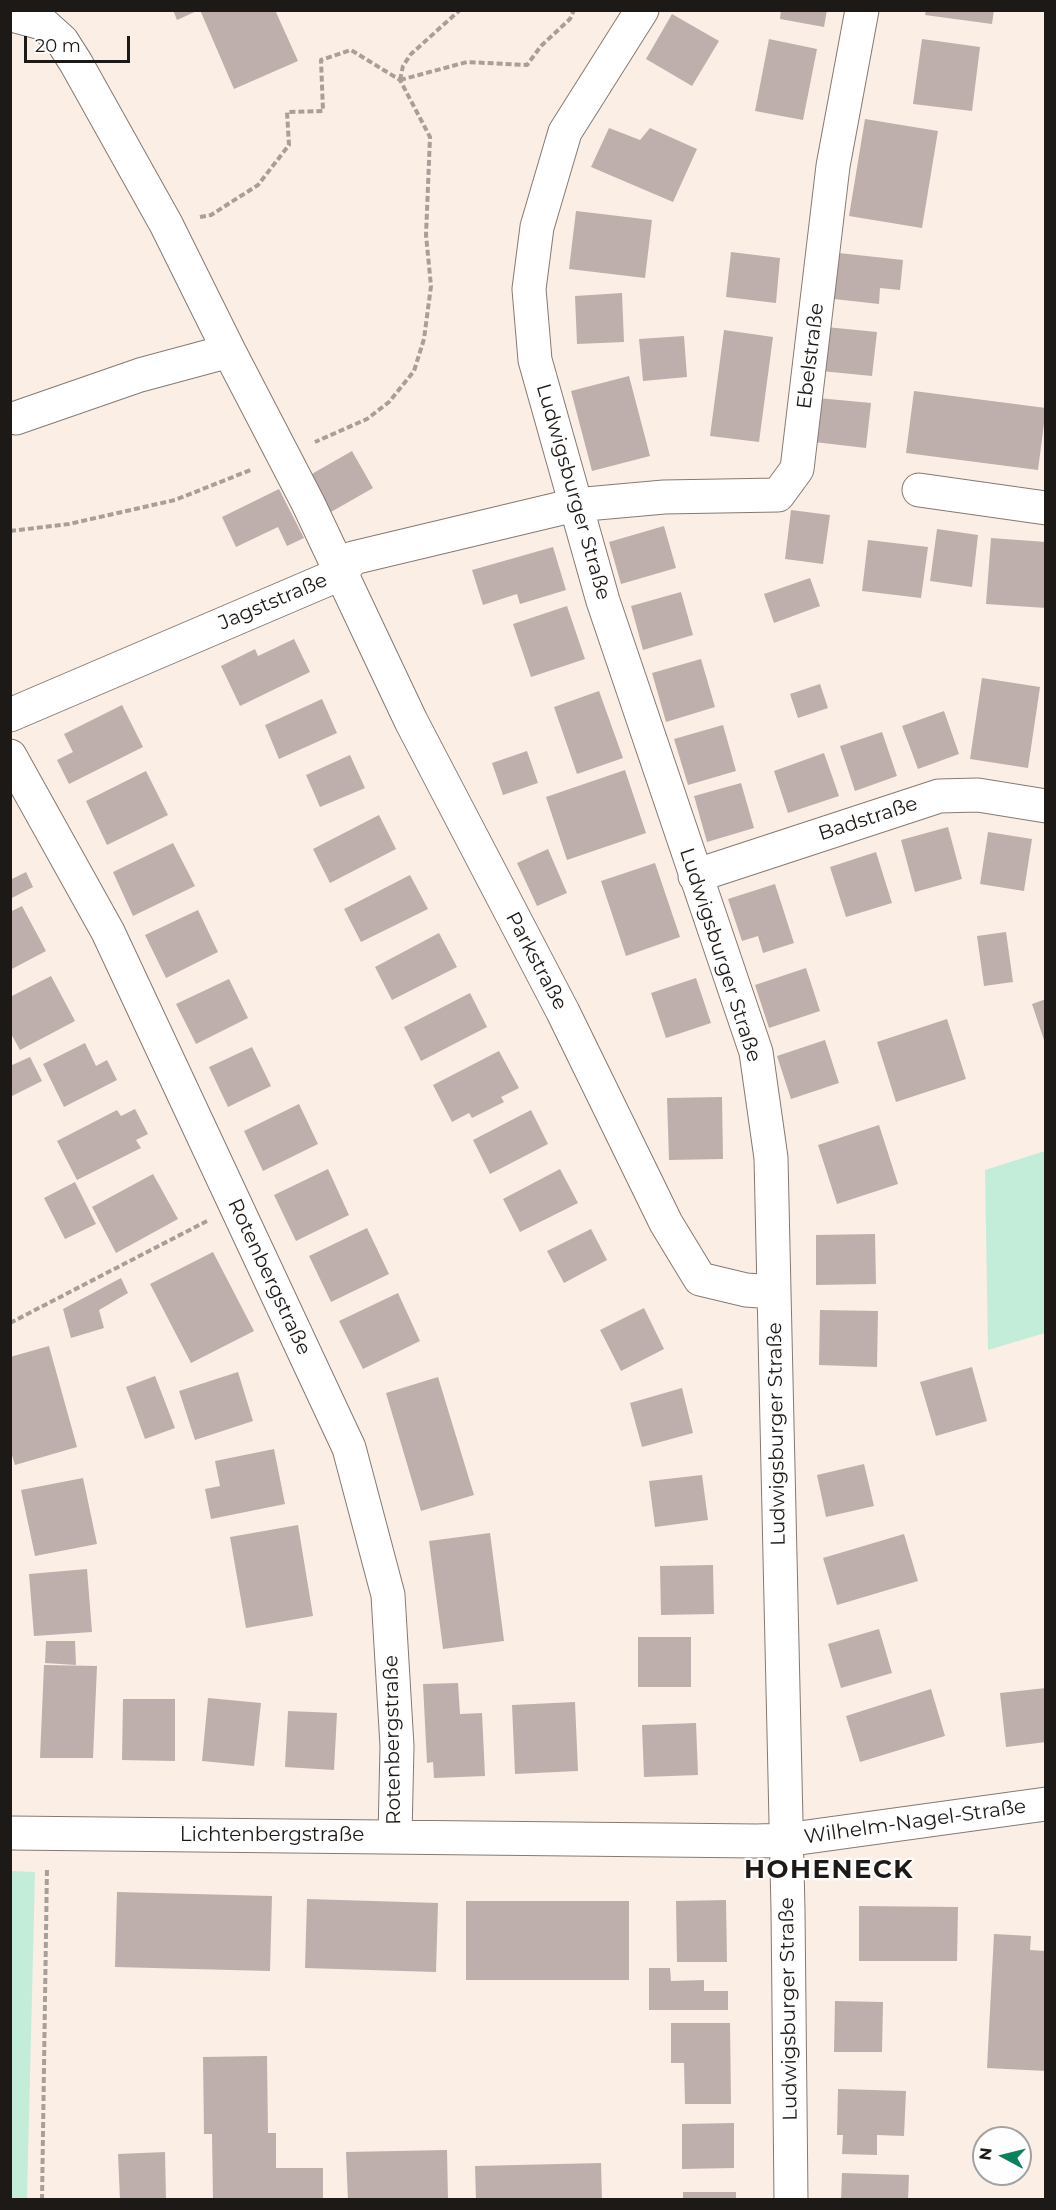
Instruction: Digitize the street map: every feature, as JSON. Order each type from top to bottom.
[{"type":"street","name":"Ludwigsburger Straße","points":[[642,10],[565,132],[537,227],[530,278],[535,360],[603,601],[694,876],[756,1052],[771,1158],[786,1840],[791,2199]]},
{"type":"street","name":"Ebelstraße","points":[[575,505],[664,497],[778,495],[797,469],[833,166],[862,10]]},
{"type":"street","name":"Parkstraße","points":[[16,16],[42,23],[62,41],[166,224],[229,351],[309,503],[340,574],[411,721],[563,1012],[666,1223],[700,1279],[746,1290],[774,1292]]},
{"type":"street","points":[[16,418],[140,375],[229,351]]},
{"type":"street","points":[[919,490],[1046,508]]},
{"type":"street","name":"Jagststraße","points":[[10,715],[340,574],[353,558],[575,505]]},
{"type":"street","name":"Rotenbergstraße","points":[[10,756],[108,932],[349,1448],[388,1595],[397,1746],[395,1836]]},
{"type":"street","name":"Badstraße","points":[[694,876],[939,796],[978,795],[1046,807]]},
{"type":"street","name":"Wilhelm-Nagel-Straße","points":[[786,1840],[1046,1804]]},
{"type":"street","name":"Lichtenbergstraße","points":[[10,1833],[395,1836],[722,1842],[786,1840]]},
{"type":"path","points":[[400,80],[403,66],[411,54],[460,10]]},
{"type":"path","points":[[488,10],[506,10]]},
{"type":"path","points":[[400,80],[467,62],[527,65],[541,46],[570,19],[574,10]]},
{"type":"path","points":[[10,531],[69,524],[175,500],[284,456],[367,419],[389,402],[414,371],[424,339],[431,286],[426,235],[430,136],[400,80],[351,50],[321,60],[323,111],[287,112],[289,146],[258,185],[211,215],[166,224]]},
{"type":"path","points":[[10,1323],[236,1207]]},
{"type":"path","points":[[42,2199],[47,1833]]},
{"type":"green space","points":[[1045,1151],[1045,1333],[988,1350],[985,1170]]},
{"type":"green space","points":[[11,1871],[35,1872],[27,2199],[11,2199]]},
{"type":"building","points":[[173,10],[199,10],[177,20]]},
{"type":"building","points":[[200,10],[275,10],[298,61],[234,89]]},
{"type":"building","points":[[781,10],[827,10],[824,27],[780,19]]},
{"type":"building","points":[[926,10],[994,10],[992,24],[925,15]]},
{"type":"building","points":[[672,14],[719,41],[692,86],[646,59]]},
{"type":"building","points":[[769,39],[817,49],[803,120],[755,111]]},
{"type":"building","points":[[922,39],[980,47],[972,111],[913,104]]},
{"type":"building","points":[[865,119],[938,131],[922,228],[849,216]]},
{"type":"building","points":[[609,128],[640,140],[650,128],[697,149],[673,202],[591,167]]},
{"type":"building","points":[[576,211],[652,220],[645,278],[569,269]]},
{"type":"building","points":[[731,252],[780,258],[776,303],[726,297]]},
{"type":"building","points":[[839,253],[903,260],[900,290],[880,288],[879,304],[834,299]]},
{"type":"building","points":[[622,293],[624,342],[577,344],[575,296]]},
{"type":"building","points":[[826,327],[877,332],[872,376],[821,371]]},
{"type":"building","points":[[724,330],[773,337],[759,442],[710,436]]},
{"type":"building","points":[[684,336],[687,377],[643,381],[639,339]]},
{"type":"building","points":[[629,376],[650,456],[592,471],[571,391]]},
{"type":"building","points":[[914,391],[1046,408],[1038,470],[906,453]]},
{"type":"building","points":[[818,398],[871,403],[866,448],[814,442]]},
{"type":"building","points":[[352,451],[373,488],[331,512],[310,475]]},
{"type":"building","points":[[279,489],[304,538],[287,546],[278,527],[236,547],[222,517]]},
{"type":"building","points":[[791,510],[830,515],[823,564],[785,559]]},
{"type":"building","points":[[664,526],[676,568],[621,584],[609,542]]},
{"type":"building","points":[[937,529],[978,535],[972,587],[930,581]]},
{"type":"building","points":[[991,538],[1046,542],[1046,608],[986,604]]},
{"type":"building","points":[[868,540],[928,547],[921,598],[862,591]]},
{"type":"building","points":[[553,547],[566,590],[520,604],[517,594],[483,605],[472,570]]},
{"type":"building","points":[[810,578],[820,606],[774,623],[764,594]]},
{"type":"building","points":[[681,592],[693,635],[643,650],[631,606]]},
{"type":"building","points":[[567,606],[585,659],[531,677],[513,624]]},
{"type":"building","points":[[294,639],[310,672],[240,706],[221,666],[255,649],[258,656]]},
{"type":"building","points":[[701,659],[715,707],[666,722],[652,673]]},
{"type":"building","points":[[982,678],[1040,687],[1028,768],[970,759]]},
{"type":"building","points":[[820,684],[828,708],[798,718],[790,694]]},
{"type":"building","points":[[599,691],[623,758],[577,774],[554,707]]},
{"type":"building","points":[[322,699],[337,733],[279,759],[265,725]]},
{"type":"building","points":[[122,705],[143,747],[69,784],[57,760],[73,752],[64,734]]},
{"type":"building","points":[[944,711],[959,754],[918,769],[902,726]]},
{"type":"building","points":[[723,725],[736,771],[688,785],[674,739]]},
{"type":"building","points":[[882,732],[897,776],[855,791],[840,746]]},
{"type":"building","points":[[527,751],[538,783],[503,795],[492,763]]},
{"type":"building","points":[[824,753],[839,796],[788,813],[774,771]]},
{"type":"building","points":[[350,755],[365,788],[320,807],[306,775]]},
{"type":"building","points":[[625,770],[646,833],[567,860],[546,797]]},
{"type":"building","points":[[146,771],[168,815],[107,845],[86,801]]},
{"type":"building","points":[[741,783],[754,828],[707,842],[694,796]]},
{"type":"building","points":[[379,815],[396,849],[330,883],[313,849]]},
{"type":"building","points":[[948,827],[962,879],[915,892],[901,840]]},
{"type":"building","points":[[988,832],[1032,839],[1024,891],[980,884]]},
{"type":"building","points":[[173,843],[195,886],[133,916],[113,872]]},
{"type":"building","points":[[548,849],[567,893],[537,906],[517,863]]},
{"type":"building","points":[[876,852],[892,903],[846,917],[830,867]]},
{"type":"building","points":[[655,863],[680,937],[626,956],[601,881]]},
{"type":"building","points":[[26,872],[33,887],[10,899],[10,880]]},
{"type":"building","points":[[410,875],[428,909],[361,942],[344,909]]},
{"type":"building","points":[[775,884],[794,943],[763,953],[758,936],[742,941],[728,899]]},
{"type":"building","points":[[22,906],[46,951],[10,970],[10,912]]},
{"type":"building","points":[[198,910],[218,952],[166,978],[145,935]]},
{"type":"building","points":[[1006,932],[1013,982],[984,986],[977,936]]},
{"type":"building","points":[[439,933],[457,967],[392,1000],[375,967]]},
{"type":"building","points":[[806,968],[820,1011],[769,1028],[755,985]]},
{"type":"building","points":[[51,976],[75,1021],[20,1050],[10,1032],[10,997]]},
{"type":"building","points":[[696,978],[711,1023],[666,1038],[651,993]]},
{"type":"building","points":[[229,979],[248,1018],[196,1044],[176,1004]]},
{"type":"building","points":[[470,993],[487,1027],[421,1061],[404,1027]]},
{"type":"building","points":[[1046,999],[1046,1043],[1045,1043],[1032,1004]]},
{"type":"building","points":[[947,1019],[966,1079],[896,1102],[877,1042]]},
{"type":"building","points":[[825,1040],[839,1083],[791,1099],[777,1056]]},
{"type":"building","points":[[85,1043],[96,1066],[107,1060],[117,1080],[64,1107],[43,1064]]},
{"type":"building","points":[[252,1047],[271,1086],[228,1107],[209,1067]]},
{"type":"building","points":[[499,1051],[519,1088],[501,1097],[504,1102],[472,1118],[469,1113],[452,1122],[433,1085]]},
{"type":"building","points":[[30,1057],[42,1081],[10,1097],[10,1066]]},
{"type":"building","points":[[722,1097],[723,1159],[669,1160],[667,1098]]},
{"type":"building","points":[[299,1104],[318,1144],[263,1171],[244,1131]]},
{"type":"building","points":[[135,1109],[148,1134],[136,1140],[141,1148],[77,1180],[57,1141],[117,1110],[121,1116]]},
{"type":"building","points":[[531,1110],[548,1144],[490,1174],[473,1140]]},
{"type":"building","points":[[879,1125],[898,1184],[837,1204],[818,1145]]},
{"type":"building","points":[[328,1169],[349,1215],[296,1241],[274,1195]]},
{"type":"building","points":[[560,1169],[578,1203],[520,1232],[503,1199]]},
{"type":"building","points":[[153,1174],[178,1219],[116,1253],[92,1207]]},
{"type":"building","points":[[75,1182],[96,1224],[65,1239],[44,1198]]},
{"type":"building","points":[[367,1228],[389,1274],[331,1302],[309,1256]]},
{"type":"building","points":[[591,1229],[607,1260],[564,1283],[547,1251]]},
{"type":"building","points":[[875,1234],[876,1284],[816,1285],[816,1235]]},
{"type":"building","points":[[213,1252],[254,1331],[191,1363],[150,1284]]},
{"type":"building","points":[[121,1278],[128,1293],[99,1310],[104,1328],[71,1338],[63,1309]]},
{"type":"building","points":[[398,1293],[420,1341],[363,1369],[339,1321]]},
{"type":"building","points":[[644,1308],[664,1349],[621,1371],[600,1330]]},
{"type":"building","points":[[820,1310],[878,1311],[877,1367],[819,1365]]},
{"type":"building","points":[[49,1346],[77,1447],[15,1465],[10,1449],[10,1357]]},
{"type":"building","points":[[972,1367],[987,1421],[936,1436],[920,1382]]},
{"type":"building","points":[[238,1372],[253,1421],[195,1440],[179,1391]]},
{"type":"building","points":[[155,1376],[175,1428],[145,1439],[126,1387]]},
{"type":"building","points":[[438,1377],[474,1495],[421,1511],[386,1393]]},
{"type":"building","points":[[682,1388],[693,1433],[642,1447],[630,1403]]},
{"type":"building","points":[[274,1449],[285,1504],[211,1519],[205,1489],[220,1486],[215,1461]]},
{"type":"building","points":[[864,1464],[874,1506],[826,1517],[817,1475]]},
{"type":"building","points":[[702,1475],[708,1520],[655,1527],[649,1481]]},
{"type":"building","points":[[83,1478],[97,1544],[35,1556],[21,1490]]},
{"type":"building","points":[[298,1525],[313,1616],[246,1628],[230,1537]]},
{"type":"building","points":[[490,1533],[504,1641],[443,1649],[429,1541]]},
{"type":"building","points":[[904,1534],[918,1581],[837,1605],[823,1558]]},
{"type":"building","points":[[713,1565],[714,1614],[661,1615],[660,1566]]},
{"type":"building","points":[[87,1569],[92,1632],[34,1636],[29,1574]]},
{"type":"building","points":[[879,1629],[892,1673],[841,1688],[828,1644]]},
{"type":"building","points":[[638,1637],[691,1637],[691,1687],[638,1687]]},
{"type":"building","points":[[46,1641],[75,1641],[76,1665],[45,1663]]},
{"type":"building","points":[[44,1665],[97,1666],[93,1758],[40,1758]]},
{"type":"building","points":[[458,1683],[460,1714],[482,1713],[485,1776],[434,1778],[433,1762],[427,1763],[423,1684]]},
{"type":"building","points":[[1046,1688],[1046,1742],[1006,1747],[1000,1693]]},
{"type":"building","points":[[931,1689],[945,1736],[860,1762],[846,1716]]},
{"type":"building","points":[[208,1698],[261,1703],[254,1766],[202,1761]]},
{"type":"building","points":[[123,1699],[175,1699],[175,1761],[122,1760]]},
{"type":"building","points":[[575,1702],[578,1771],[515,1774],[512,1705]]},
{"type":"building","points":[[288,1711],[337,1713],[334,1770],[285,1767]]},
{"type":"building","points":[[696,1723],[698,1775],[644,1777],[642,1725]]},
{"type":"building","points":[[117,1892],[272,1896],[270,1971],[115,1967]]},
{"type":"building","points":[[307,1899],[438,1903],[436,1972],[305,1968]]},
{"type":"building","points":[[726,1900],[727,1962],[677,1962],[676,1901]]},
{"type":"building","points":[[466,1901],[629,1901],[629,1980],[466,1980]]},
{"type":"building","points":[[859,1906],[958,1907],[957,1961],[859,1961]]},
{"type":"building","points":[[994,1934],[1031,1936],[1030,1950],[1046,1951],[1046,2071],[987,2068]]},
{"type":"building","points":[[649,1968],[670,1968],[671,1981],[704,1980],[704,1991],[728,1991],[728,2010],[649,2010]]},
{"type":"building","points":[[835,2001],[883,2002],[882,2052],[834,2052]]},
{"type":"building","points":[[671,2023],[730,2023],[731,2104],[685,2104],[684,2063],[671,2063]]},
{"type":"building","points":[[267,2056],[268,2133],[276,2133],[276,2168],[323,2168],[323,2200],[213,2200],[212,2134],[204,2134],[203,2057]]},
{"type":"building","points":[[838,2089],[906,2091],[904,2136],[877,2135],[877,2155],[842,2154],[843,2135],[837,2135]]},
{"type":"building","points":[[734,2123],[734,2168],[682,2169],[682,2124]]},
{"type":"building","points":[[447,2150],[448,2200],[348,2200],[346,2152]]},
{"type":"building","points":[[165,2152],[166,2200],[120,2200],[118,2154]]},
{"type":"building","points":[[601,2163],[602,2200],[476,2200],[475,2166]]},
{"type":"building","points":[[842,2173],[909,2175],[908,2200],[841,2200]]},
{"type":"building","points":[[683,2192],[736,2192],[736,2200],[683,2200]]},
{"type":"district","name":"HOHENECK","points":[[829,1870]]}]
